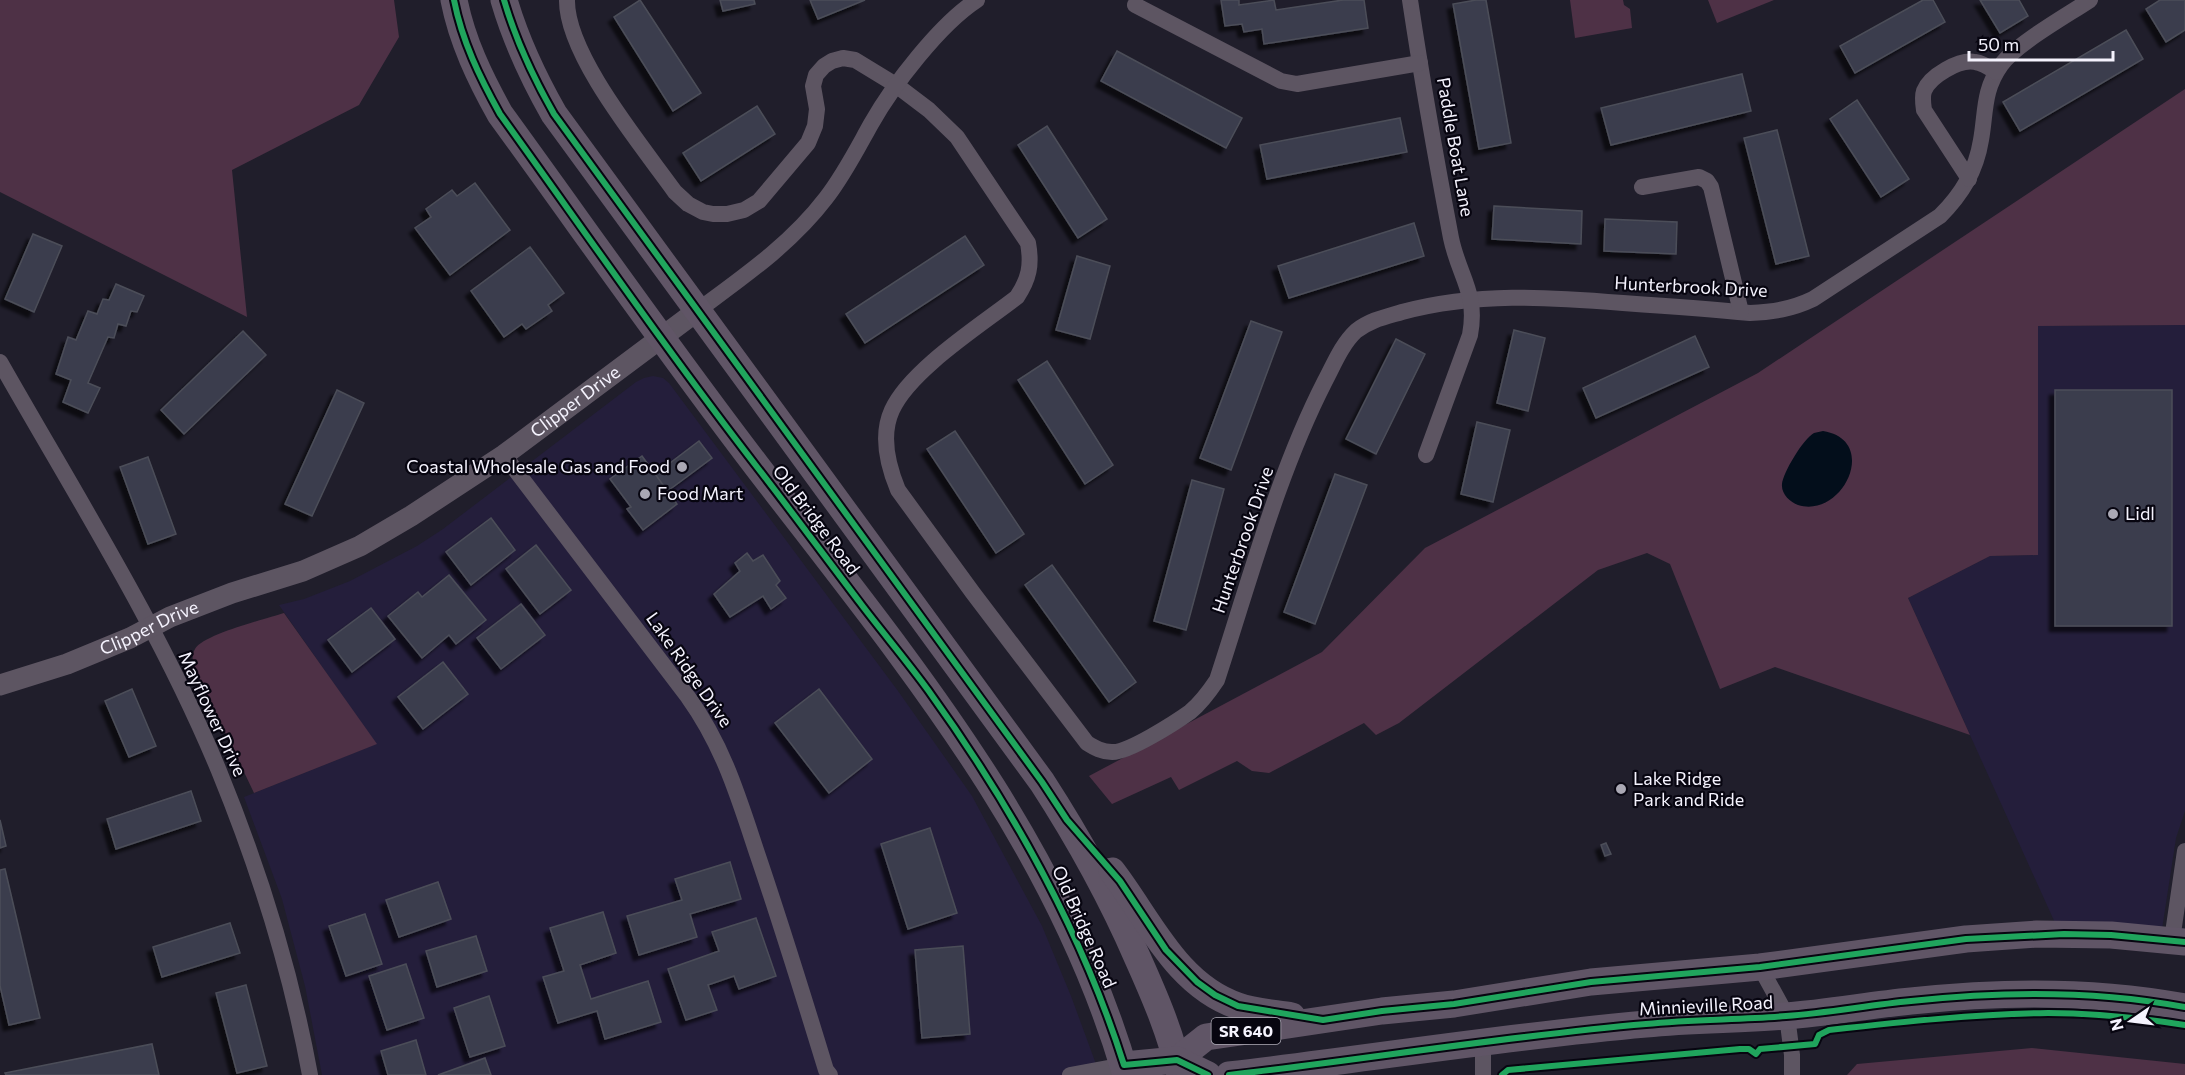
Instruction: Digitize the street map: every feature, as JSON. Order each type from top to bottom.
[{"type":"main road","name":"Old Bridge Road","points":[[454,0],[470,52],[481,79],[500,114],[661,338],[928,689],[996,791],[1038,862],[1071,927],[1099,995],[1125,1070]]},
{"type":"main road","name":"Old Bridge Road","points":[[504,0],[529,69],[554,114],[1042,782],[1067,820],[1106,888],[1123,924],[1153,992],[1178,1068]]},
{"type":"main road","points":[[1067,820],[1113,872],[1166,950],[1197,982],[1215,995],[1238,1006],[1323,1020]]},
{"type":"main road","name":"Minnieville Road","points":[[1178,1068],[1206,1037],[1382,1011],[1454,1005],[1591,982],[1760,967],[1954,940],[2037,934],[2111,935],[2179,941]]},
{"type":"main road","name":"Minnieville Road","points":[[1229,1075],[1311,1070],[1483,1042],[1648,1023],[1787,1016],[1978,995],[2043,993],[2102,995],[2185,1006]]},
{"type":"main road","points":[[1125,1070],[1178,1068],[1208,1075]]},
{"type":"street","name":"Hunterbrook Drive","points":[[567,0],[570,23],[582,54],[598,83],[675,192],[688,204],[703,212],[727,214],[744,210],[759,201],[800,154],[808,143],[815,126],[817,109],[813,86],[816,75],[832,61],[843,58],[855,60],[929,110],[957,137],[1028,243],[1031,258],[1029,273],[1017,297],[926,368],[907,387],[892,409],[886,434],[890,471],[898,490],[973,593],[1087,742],[1101,751],[1114,753],[1127,750],[1190,712],[1217,680],[1294,451],[1342,347],[1355,332],[1371,320],[1429,305],[1471,298],[1585,300],[1741,312],[1774,312],[1796,307],[1813,299],[1940,216],[1956,200],[1969,179],[1978,157],[1982,138],[1984,104],[1996,72],[2013,52],[2086,1]]},
{"type":"street","name":"Clipper Drive","points":[[0,685],[67,664],[232,593],[303,571],[360,546],[411,516],[504,455],[771,255],[801,228],[827,198],[896,86],[938,35],[977,0]]},
{"type":"street","name":"Paddle Boat Lane","points":[[1410,0],[1452,241],[1471,298],[1473,320],[1470,335],[1426,454]]},
{"type":"street","points":[[1135,5],[1281,81],[1297,84],[1420,63]]},
{"type":"street","points":[[1969,179],[1924,110],[1922,101],[1924,90],[1934,78],[1959,62],[1975,62],[1988,66],[1996,72]]},
{"type":"street","points":[[1642,187],[1699,177],[1707,181],[1711,187],[1741,312]]},
{"type":"street","name":"Mayflower Drive","points":[[0,362],[150,627],[218,769],[249,849],[280,946],[301,1026],[310,1075]]},
{"type":"street","name":"Lake Ridge Drive","points":[[504,455],[688,697],[714,738],[729,769],[778,915],[826,1070],[830,1075]]},
{"type":"street","points":[[2179,941],[2185,851]]},
{"type":"street","points":[[1760,967],[1787,1016],[1792,1075]]},
{"type":"street","points":[[1483,1042],[1484,1075]]},
{"type":"street","points":[[1070,1075],[1125,1070]]},
{"type":"shaded area","points":[[0,0],[394,0],[399,37],[359,105],[232,170],[247,317],[0,192]]},
{"type":"shaded area","points":[[1570,0],[1623,0],[1624,5],[1630,9],[1632,28],[1575,38]]},
{"type":"shaded area","points":[[1708,0],[1774,0],[1717,23]]},
{"type":"shaded area","points":[[2185,89],[2185,325],[2038,326],[2038,555],[1990,556],[1908,598],[1970,735],[1775,667],[1720,689],[1670,564],[1647,553],[1598,570],[1399,723],[1376,735],[1364,723],[1269,773],[1252,771],[1237,761],[1179,790],[1171,777],[1112,804],[1089,776],[1322,652],[1425,548],[1758,373]]},
{"type":"shaded area","points":[[2185,325],[2185,811],[2176,838],[2162,929],[2056,925],[1908,598],[1990,556],[2038,555],[2038,326]]},
{"type":"shaded area","points":[[653,376],[663,378],[669,383],[898,691],[972,796],[1042,926],[1100,1075],[322,1075],[305,986],[282,899],[244,797],[376,744],[279,605],[304,599],[350,581],[417,546],[443,529],[636,382]]},
{"type":"shaded area","points":[[284,613],[377,744],[254,793],[194,667],[193,655],[201,643],[210,638]]},
{"type":"shaded area","points":[[2032,1048],[2185,1064],[2185,1075],[1847,1075],[1857,1064]]},
{"type":"water","points":[[1823,431],[1840,437],[1849,448],[1852,462],[1849,477],[1841,490],[1829,501],[1814,506],[1798,505],[1789,500],[1785,494],[1782,488],[1783,479],[1804,442],[1814,433]]},
{"type":"building","points":[[640,0],[701,93],[673,111],[614,17]]},
{"type":"building","points":[[720,0],[754,0],[755,4],[723,11]]},
{"type":"building","points":[[810,0],[865,0],[818,19]]},
{"type":"building","points":[[1221,0],[1239,0],[1239,5],[1274,0],[1276,10],[1343,0],[1364,0],[1368,28],[1264,44],[1262,29],[1244,32],[1242,24],[1225,26]]},
{"type":"building","points":[[1486,0],[1511,143],[1479,149],[1453,4]]},
{"type":"building","points":[[1923,0],[1933,0],[1945,22],[1855,73],[1840,46]]},
{"type":"building","points":[[1980,0],[2019,0],[2028,16],[2000,33]]},
{"type":"building","points":[[2160,0],[2185,0],[2185,30],[2166,42],[2146,9]]},
{"type":"building","points":[[2126,30],[2143,59],[2020,131],[2003,102]]},
{"type":"building","points":[[1117,51],[1242,118],[1226,148],[1101,81]]},
{"type":"building","points":[[1742,74],[1751,111],[1611,145],[1601,108]]},
{"type":"building","points":[[1857,100],[1909,179],[1881,197],[1830,119]]},
{"type":"building","points":[[757,106],[775,134],[701,181],[683,153]]},
{"type":"building","points":[[1400,118],[1407,152],[1267,179],[1260,145]]},
{"type":"building","points":[[1047,126],[1107,219],[1078,238],[1018,145]]},
{"type":"building","points":[[1777,130],[1809,256],[1776,264],[1744,138]]},
{"type":"building","points":[[475,183],[510,230],[450,275],[415,228],[431,217],[426,209],[452,190],[457,196]]},
{"type":"building","points":[[1494,206],[1582,211],[1581,244],[1492,239]]},
{"type":"building","points":[[1605,219],[1677,222],[1676,254],[1604,251]]},
{"type":"building","points":[[1414,223],[1424,256],[1289,298],[1278,266]]},
{"type":"building","points":[[33,234],[62,246],[34,312],[5,299]]},
{"type":"building","points":[[965,236],[984,265],[865,343],[846,314]]},
{"type":"building","points":[[530,247],[564,293],[548,305],[552,311],[526,329],[522,324],[504,337],[471,291]]},
{"type":"building","points":[[1077,256],[1110,266],[1090,339],[1056,330]]},
{"type":"building","points":[[116,284],[144,296],[137,312],[131,311],[126,326],[118,324],[114,338],[108,337],[88,383],[100,388],[88,413],[63,402],[71,380],[56,374],[68,337],[76,340],[88,311],[97,314],[103,299],[109,300]]},
{"type":"building","points":[[1251,321],[1282,332],[1231,470],[1200,458]]},
{"type":"building","points":[[1514,330],[1545,338],[1528,411],[1497,403]]},
{"type":"building","points":[[243,331],[266,355],[184,434],[161,410]]},
{"type":"building","points":[[1695,336],[1709,367],[1596,418],[1583,388]]},
{"type":"building","points":[[1396,339],[1425,354],[1376,454],[1346,439]]},
{"type":"building","points":[[1047,361],[1113,465],[1085,484],[1018,380]]},
{"type":"building","points":[[337,390],[364,403],[312,516],[285,504]]},
{"type":"building","name":"Lidl","points":[[2055,390],[2172,390],[2172,626],[2055,626]]},
{"type":"building","points":[[1477,422],[1510,430],[1493,502],[1461,494]]},
{"type":"building","points":[[955,431],[1024,534],[996,553],[927,449]]},
{"type":"building","name":"Coastal Wholesale Gas and Food","points":[[699,441],[712,458],[665,493],[653,476]]},
{"type":"building","name":"Food Mart","points":[[642,456],[677,504],[643,530],[627,509],[631,507],[610,479]]},
{"type":"building","points":[[148,457],[176,534],[148,544],[120,467]]},
{"type":"building","points":[[1335,474],[1367,485],[1315,624],[1284,612]]},
{"type":"building","points":[[1192,480],[1224,489],[1186,630],[1154,621]]},
{"type":"building","points":[[491,518],[515,550],[471,585],[446,552]]},
{"type":"building","points":[[536,545],[571,590],[540,614],[506,569]]},
{"type":"building","points":[[747,553],[753,561],[763,555],[780,581],[776,585],[786,598],[771,609],[763,596],[730,617],[714,594],[740,571],[735,563]]},
{"type":"building","points":[[1052,565],[1136,682],[1109,702],[1025,585]]},
{"type":"building","points":[[449,575],[486,620],[456,644],[449,635],[422,658],[388,616],[418,592],[422,597]]},
{"type":"building","points":[[521,604],[545,635],[501,669],[477,638]]},
{"type":"building","points":[[371,608],[395,639],[352,672],[328,640]]},
{"type":"building","points":[[443,662],[468,694],[423,729],[398,697]]},
{"type":"building","points":[[132,689],[156,746],[129,757],[105,701]]},
{"type":"building","points":[[819,689],[872,759],[829,793],[775,723]]},
{"type":"building","points":[[191,791],[201,821],[116,849],[107,819]]},
{"type":"building","points":[[0,820],[6,846],[0,848]]},
{"type":"building","points":[[930,828],[957,913],[908,929],[881,844]]},
{"type":"building","points":[[1606,843],[1611,854],[1605,856],[1601,845]]},
{"type":"building","points":[[730,862],[741,899],[690,914],[697,937],[639,955],[627,916],[682,900],[675,879]]},
{"type":"building","points":[[5,869],[40,1018],[9,1025],[0,986],[0,870]]},
{"type":"building","points":[[438,882],[451,919],[399,937],[386,900]]},
{"type":"building","points":[[603,912],[616,953],[580,965],[591,999],[648,981],[661,1022],[605,1039],[597,1011],[558,1023],[543,977],[564,971],[550,928]]},
{"type":"building","points":[[365,914],[382,964],[346,976],[329,926]]},
{"type":"building","points":[[756,918],[776,976],[739,989],[734,976],[708,985],[717,1010],[686,1020],[668,969],[719,951],[712,932]]},
{"type":"building","points":[[230,923],[240,953],[162,977],[153,947]]},
{"type":"building","points":[[476,936],[487,971],[437,987],[426,951]]},
{"type":"building","points":[[963,946],[970,1034],[922,1038],[915,950]]},
{"type":"building","points":[[406,964],[424,1018],[387,1030],[369,976]]},
{"type":"building","points":[[246,985],[267,1066],[237,1073],[216,993]]},
{"type":"building","points":[[489,996],[505,1046],[470,1057],[454,1008]]},
{"type":"building","points":[[416,1040],[426,1075],[388,1075],[381,1051]]},
{"type":"building","points":[[152,1044],[159,1075],[6,1075],[5,1073]]},
{"type":"building","points":[[485,1058],[491,1075],[438,1075]]},
{"type":"cycle path","points":[[454,0],[473,59],[500,114],[691,380],[912,668],[988,778],[1015,823],[1065,917],[1107,1015],[1124,1065],[1177,1060],[1208,1075]]},
{"type":"cycle path","points":[[504,0],[526,58],[554,114],[1042,782],[1067,820],[1120,881],[1166,950],[1197,982],[1215,995],[1238,1006],[1323,1020],[1454,1004],[1591,982],[1760,967],[1966,939],[2064,934],[2111,935],[2185,942]]},
{"type":"cycle path","points":[[1229,1075],[1594,1029],[1664,1022],[1802,1015],[1979,995],[2048,994],[2117,997],[2185,1007]]},
{"type":"cycle path","points":[[1502,1075],[1508,1070],[1740,1049],[1749,1049],[1756,1054],[1760,1049],[1815,1044],[1819,1035],[1829,1030],[1911,1021],[2065,1013],[2117,1016],[2185,1025]]},
{"type":"place","name":"Coastal Wholesale Gas and Food","points":[[682,467]]},
{"type":"place","name":"Food Mart","points":[[645,494]]},
{"type":"place","name":"Lidl","points":[[2113,514]]},
{"type":"place","name":"Lake Ridge Park and Ride","points":[[1621,789]]}]
